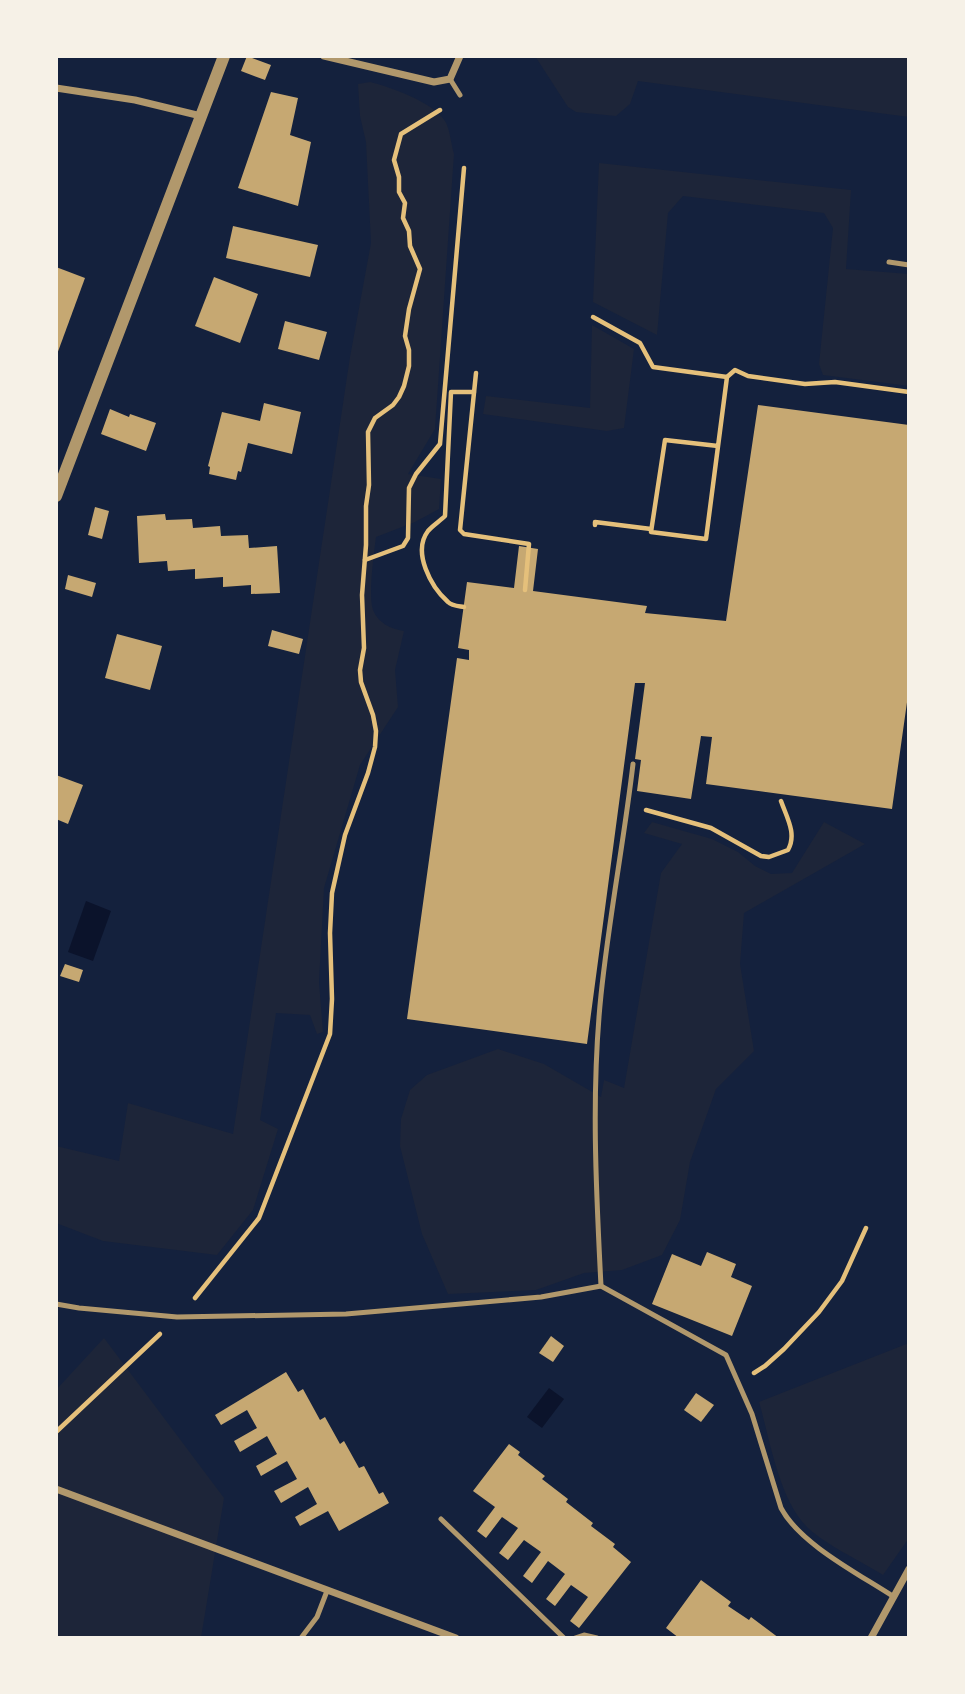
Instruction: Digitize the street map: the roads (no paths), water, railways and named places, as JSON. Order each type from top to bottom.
[{"type":"street","points":[[56,496],[224,56]]},
{"type":"street","points":[[324,56],[434,82],[450,79],[460,56]]},
{"type":"street","points":[[56,88],[135,100],[201,116]]},
{"type":"street","points":[[56,1489],[456,1638]]},
{"type":"street","points":[[871,1638],[909,1569]]},
{"type":"lane","points":[[450,79],[460,94]]},
{"type":"lane","points":[[889,262],[909,265]]},
{"type":"lane","points":[[601,1286],[595,1187],[595,1077],[601,994],[633,764]]},
{"type":"lane","points":[[56,1304],[177,1317],[346,1314],[541,1297],[601,1286],[726,1355],[752,1413],[787,1519],[805,1538],[894,1597]]},
{"type":"lane","points":[[441,1519],[564,1638]]},
{"type":"lane","points":[[301,1638],[317,1617],[327,1591]]},
{"type":"lane","points":[[575,1638],[584,1635],[597,1638]]}]
